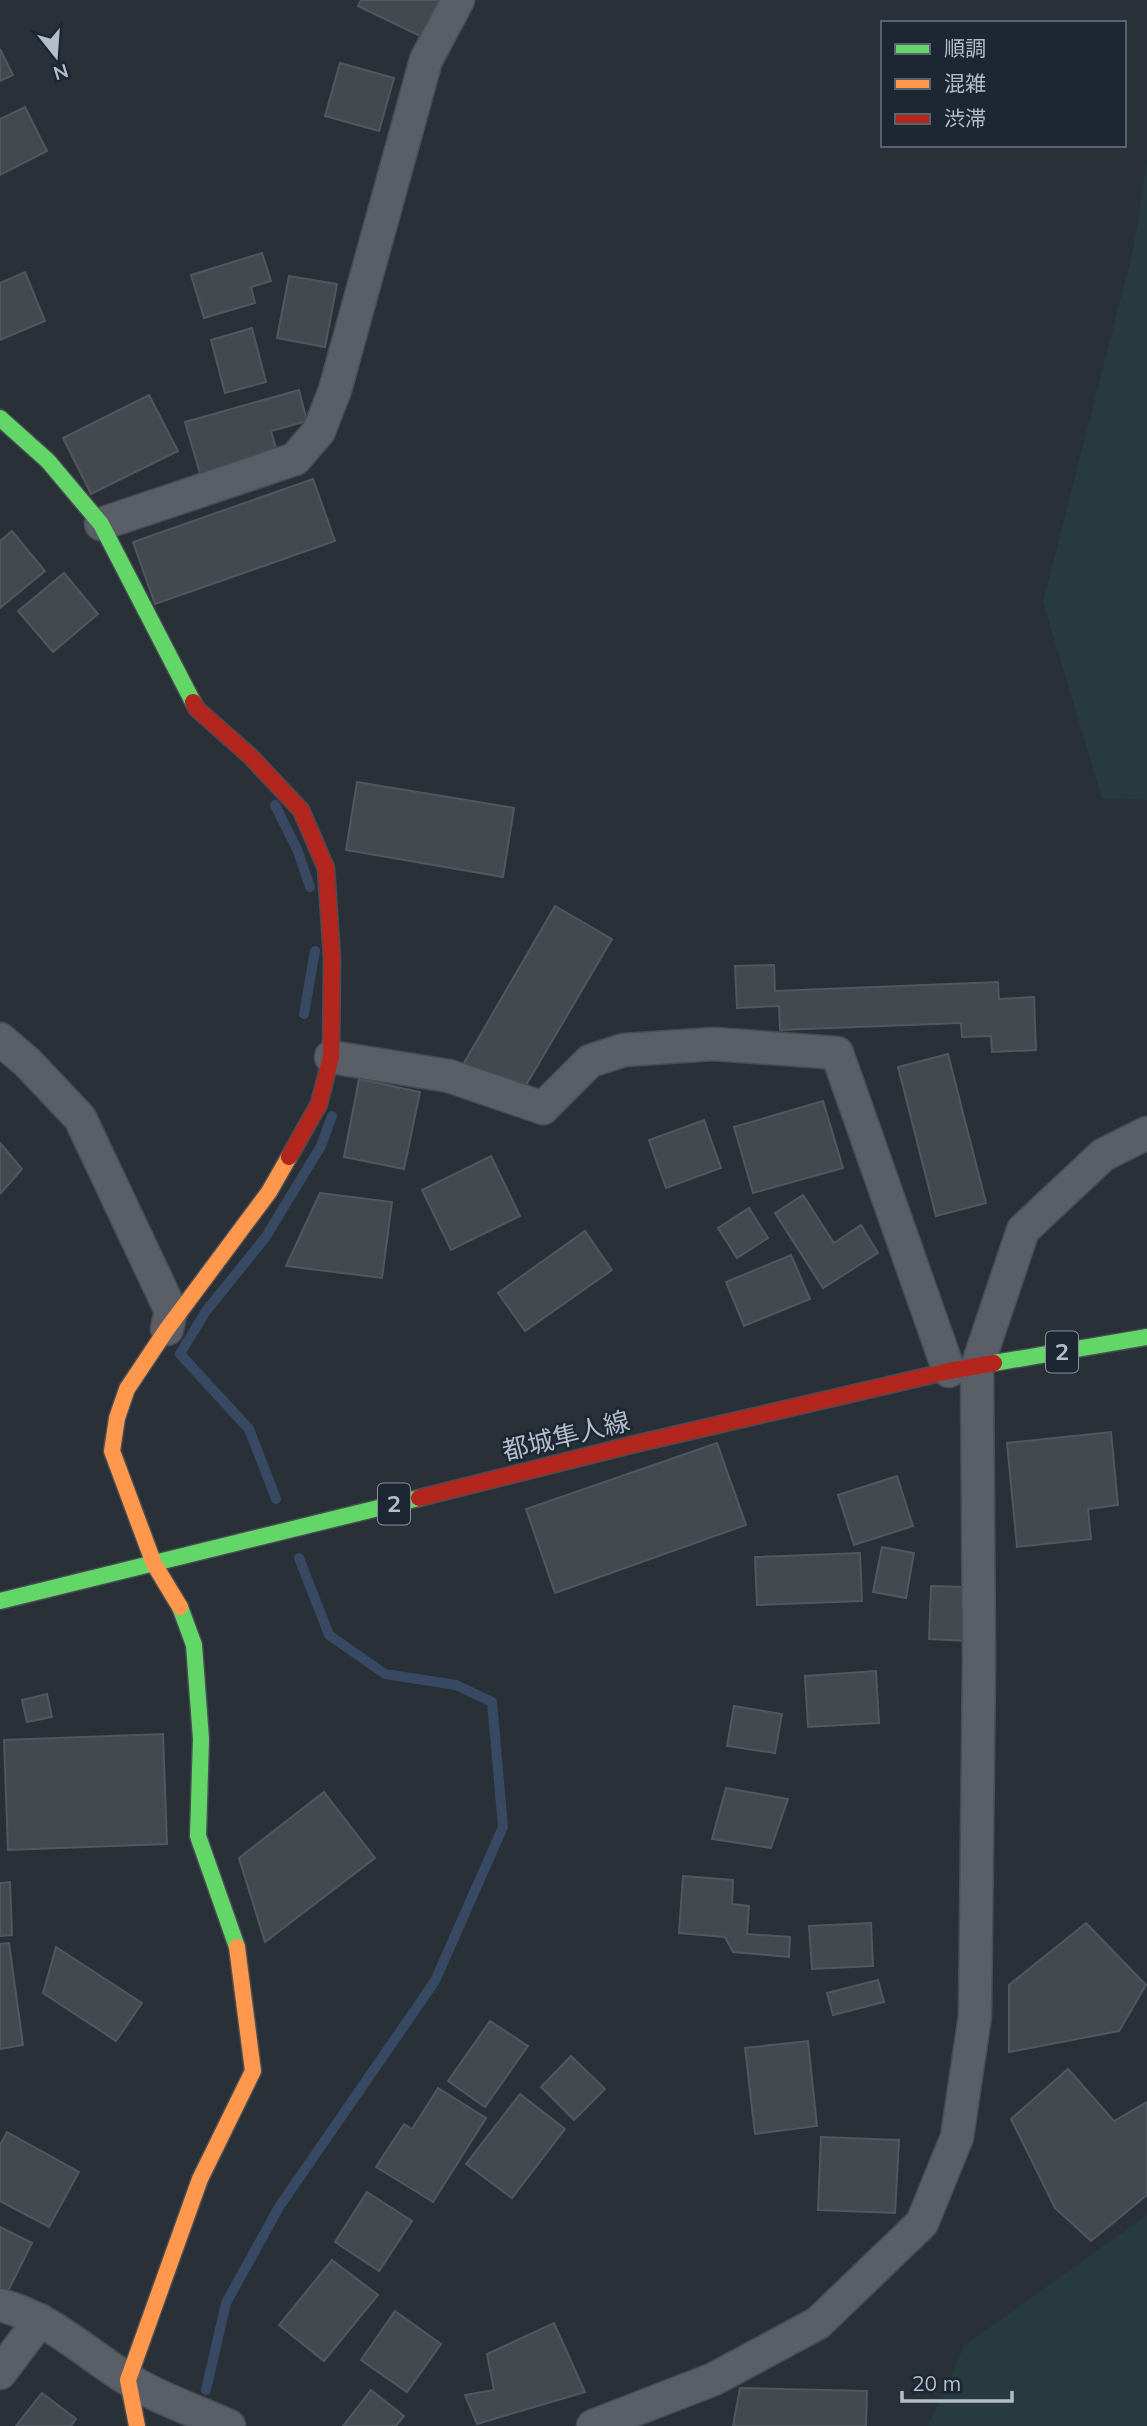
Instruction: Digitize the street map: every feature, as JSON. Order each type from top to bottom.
[{"type":"street","points":[[101,524],[295,459],[319,431],[335,390],[426,60],[458,0]]},
{"type":"street","points":[[0,418],[48,461],[101,524],[197,709],[250,756],[301,810],[326,868],[332,958],[331,1057],[319,1104],[269,1192],[167,1329],[127,1389],[117,1418],[112,1451],[154,1564],[178,1601],[194,1645],[201,1739],[198,1836],[238,1950],[253,2071],[200,2179],[128,2380],[137,2426]]},
{"type":"street","points":[[0,1039],[27,1062],[80,1118],[171,1311],[167,1329]]},
{"type":"street","points":[[331,1057],[450,1076],[543,1108],[590,1061],[624,1050],[714,1044],[837,1052],[963,1369],[979,1661],[975,2016],[957,2137],[922,2223],[818,2322],[714,2379],[593,2426]]},
{"type":"street","points":[[963,1369],[1023,1230],[1103,1154],[1147,1133]]},
{"type":"street","name":"都城隼人線","points":[[0,1601],[635,1444],[963,1369],[1147,1337]]},
{"type":"street","points":[[0,2305],[40,2320],[128,2380],[229,2426]]},
{"type":"street","points":[[0,2373],[40,2320]]},
{"type":"green space","points":[[1147,161],[1147,800],[1102,798],[1043,602],[1133,250]]},
{"type":"green space","points":[[1147,2215],[1147,2426],[928,2426],[964,2346]]},
{"type":"building","points":[[361,0],[441,0],[422,37],[358,6]]},
{"type":"building","points":[[0,49],[13,75],[0,81]]},
{"type":"building","points":[[340,63],[394,78],[379,131],[325,116]]},
{"type":"building","points":[[25,107],[47,151],[0,175],[0,119]]},
{"type":"building","points":[[262,253],[271,281],[251,287],[255,303],[204,318],[191,275]]},
{"type":"building","points":[[25,272],[45,321],[0,340],[0,283]]},
{"type":"building","points":[[289,276],[337,284],[325,347],[277,338]]},
{"type":"building","points":[[252,328],[266,382],[225,393],[211,340]]},
{"type":"building","points":[[299,390],[307,421],[271,431],[278,455],[201,477],[185,422]]},
{"type":"building","points":[[149,395],[178,451],[91,494],[63,438]]},
{"type":"building","points":[[313,479],[335,541],[155,604],[133,542]]},
{"type":"building","points":[[12,531],[45,571],[0,608],[0,541]]},
{"type":"building","points":[[64,573],[98,614],[53,652],[18,611]]},
{"type":"building","points":[[357,782],[514,808],[503,877],[346,850]]},
{"type":"building","points":[[555,906],[612,939],[525,1087],[457,1075]]},
{"type":"building","points":[[774,965],[775,991],[998,982],[999,999],[1034,997],[1036,1050],[992,1052],[991,1036],[962,1037],[961,1023],[780,1030],[779,1006],[737,1008],[735,966]]},
{"type":"building","points":[[948,1054],[986,1203],[936,1216],[898,1067]]},
{"type":"building","points":[[359,1079],[420,1092],[404,1169],[344,1157]]},
{"type":"building","points":[[823,1101],[843,1168],[753,1193],[734,1127]]},
{"type":"building","points":[[704,1120],[721,1168],[666,1188],[649,1140]]},
{"type":"building","points":[[0,1143],[22,1169],[0,1194]]},
{"type":"building","points":[[491,1156],[520,1216],[451,1250],[422,1190]]},
{"type":"building","points":[[320,1193],[392,1202],[382,1278],[286,1266]]},
{"type":"building","points":[[803,1195],[834,1243],[861,1225],[878,1253],[823,1288],[775,1213]]},
{"type":"building","points":[[749,1208],[768,1238],[737,1258],[718,1228]]},
{"type":"building","points":[[585,1231],[612,1270],[525,1331],[498,1293]]},
{"type":"building","points":[[791,1255],[810,1299],[744,1326],[726,1282]]},
{"type":"building","points":[[1111,1432],[1118,1505],[1088,1509],[1091,1539],[1017,1547],[1007,1443]]},
{"type":"building","points":[[717,1443],[746,1525],[555,1593],[526,1509]]},
{"type":"building","points":[[897,1476],[913,1526],[854,1545],[838,1495]]},
{"type":"building","points":[[882,1547],[914,1553],[906,1598],[873,1592]]},
{"type":"building","points":[[860,1553],[862,1601],[757,1605],[755,1557]]},
{"type":"building","points":[[931,1586],[969,1587],[967,1641],[929,1639]]},
{"type":"building","points":[[876,1671],[879,1723],[808,1727],[805,1676]]},
{"type":"building","points":[[47,1694],[52,1717],[27,1722],[22,1700]]},
{"type":"building","points":[[734,1706],[782,1714],[775,1753],[727,1746]]},
{"type":"building","points":[[163,1734],[167,1844],[8,1850],[4,1740]]},
{"type":"building","points":[[726,1788],[788,1799],[771,1848],[712,1839]]},
{"type":"building","points":[[324,1792],[375,1858],[265,1942],[239,1858]]},
{"type":"building","points":[[683,1876],[733,1880],[732,1904],[749,1906],[747,1934],[790,1937],[789,1957],[733,1952],[725,1937],[679,1933]]},
{"type":"building","points":[[10,1882],[12,1935],[0,1936],[0,1883]]},
{"type":"building","points":[[871,1923],[873,1966],[812,1969],[809,1926]]},
{"type":"building","points":[[1086,1923],[1146,1985],[1119,2031],[1009,2052],[1009,1985]]},
{"type":"building","points":[[9,1943],[23,2045],[0,2049],[0,1944]]},
{"type":"building","points":[[56,1947],[142,2003],[116,2041],[43,1993]]},
{"type":"building","points":[[878,1980],[884,2002],[833,2015],[827,1993]]},
{"type":"building","points":[[490,2021],[528,2046],[485,2107],[448,2081]]},
{"type":"building","points":[[808,2041],[817,2126],[755,2134],[745,2048]]},
{"type":"building","points":[[571,2056],[605,2089],[574,2120],[541,2087]]},
{"type":"building","points":[[1068,2069],[1114,2121],[1147,2102],[1147,2195],[1091,2241],[1055,2208],[1011,2119]]},
{"type":"building","points":[[438,2088],[486,2118],[433,2202],[376,2167],[404,2124],[412,2129]]},
{"type":"building","points":[[520,2094],[565,2129],[512,2198],[466,2164]]},
{"type":"building","points":[[7,2132],[79,2172],[49,2227],[0,2201],[0,2145]]},
{"type":"building","points":[[821,2137],[899,2140],[895,2213],[818,2210]]},
{"type":"building","points":[[367,2192],[412,2221],[379,2271],[335,2242]]},
{"type":"building","points":[[0,2227],[32,2243],[6,2295],[0,2292]]},
{"type":"building","points":[[332,2260],[378,2295],[324,2361],[279,2325]]},
{"type":"building","points":[[395,2311],[441,2344],[407,2392],[361,2360]]},
{"type":"building","points":[[554,2323],[585,2392],[477,2424],[465,2395],[494,2390],[487,2354]]},
{"type":"building","points":[[740,2388],[867,2391],[866,2426],[733,2426]]},
{"type":"building","points":[[371,2390],[404,2416],[396,2426],[343,2426]]},
{"type":"building","points":[[42,2393],[76,2419],[71,2426],[16,2426]]},
{"type":"waterway","points":[[275,805],[297,849],[310,887]]},
{"type":"waterway","points":[[304,1014],[315,951]]},
{"type":"waterway","points":[[276,1499],[249,1429],[180,1354],[206,1311],[265,1238],[321,1146],[332,1116]]},
{"type":"waterway","points":[[206,2390],[226,2303],[279,2207],[435,1981],[503,1827],[492,1702],[456,1685],[385,1674],[329,1635],[299,1558]]},
{"type":"traffic: fast","points":[[0,418],[48,461],[101,524],[193,702]]},
{"type":"traffic: fast","points":[[994,1363],[1147,1337]]},
{"type":"traffic: fast","points":[[0,1601],[419,1498]]},
{"type":"traffic: fast","points":[[180,1607],[194,1645],[201,1739],[198,1836],[237,1947]]},
{"type":"traffic: slow","points":[[180,1607],[154,1564],[112,1451],[117,1418],[127,1389],[167,1329],[269,1192],[289,1157]]},
{"type":"traffic: slow","points":[[137,2426],[128,2380],[200,2179],[253,2071],[237,1947]]},
{"type":"traffic: jam","points":[[193,702],[197,709],[250,756],[301,810],[326,868],[332,958],[331,1057],[319,1104],[289,1157]]},
{"type":"traffic: jam","points":[[419,1498],[635,1444],[949,1371],[994,1363]]}]
